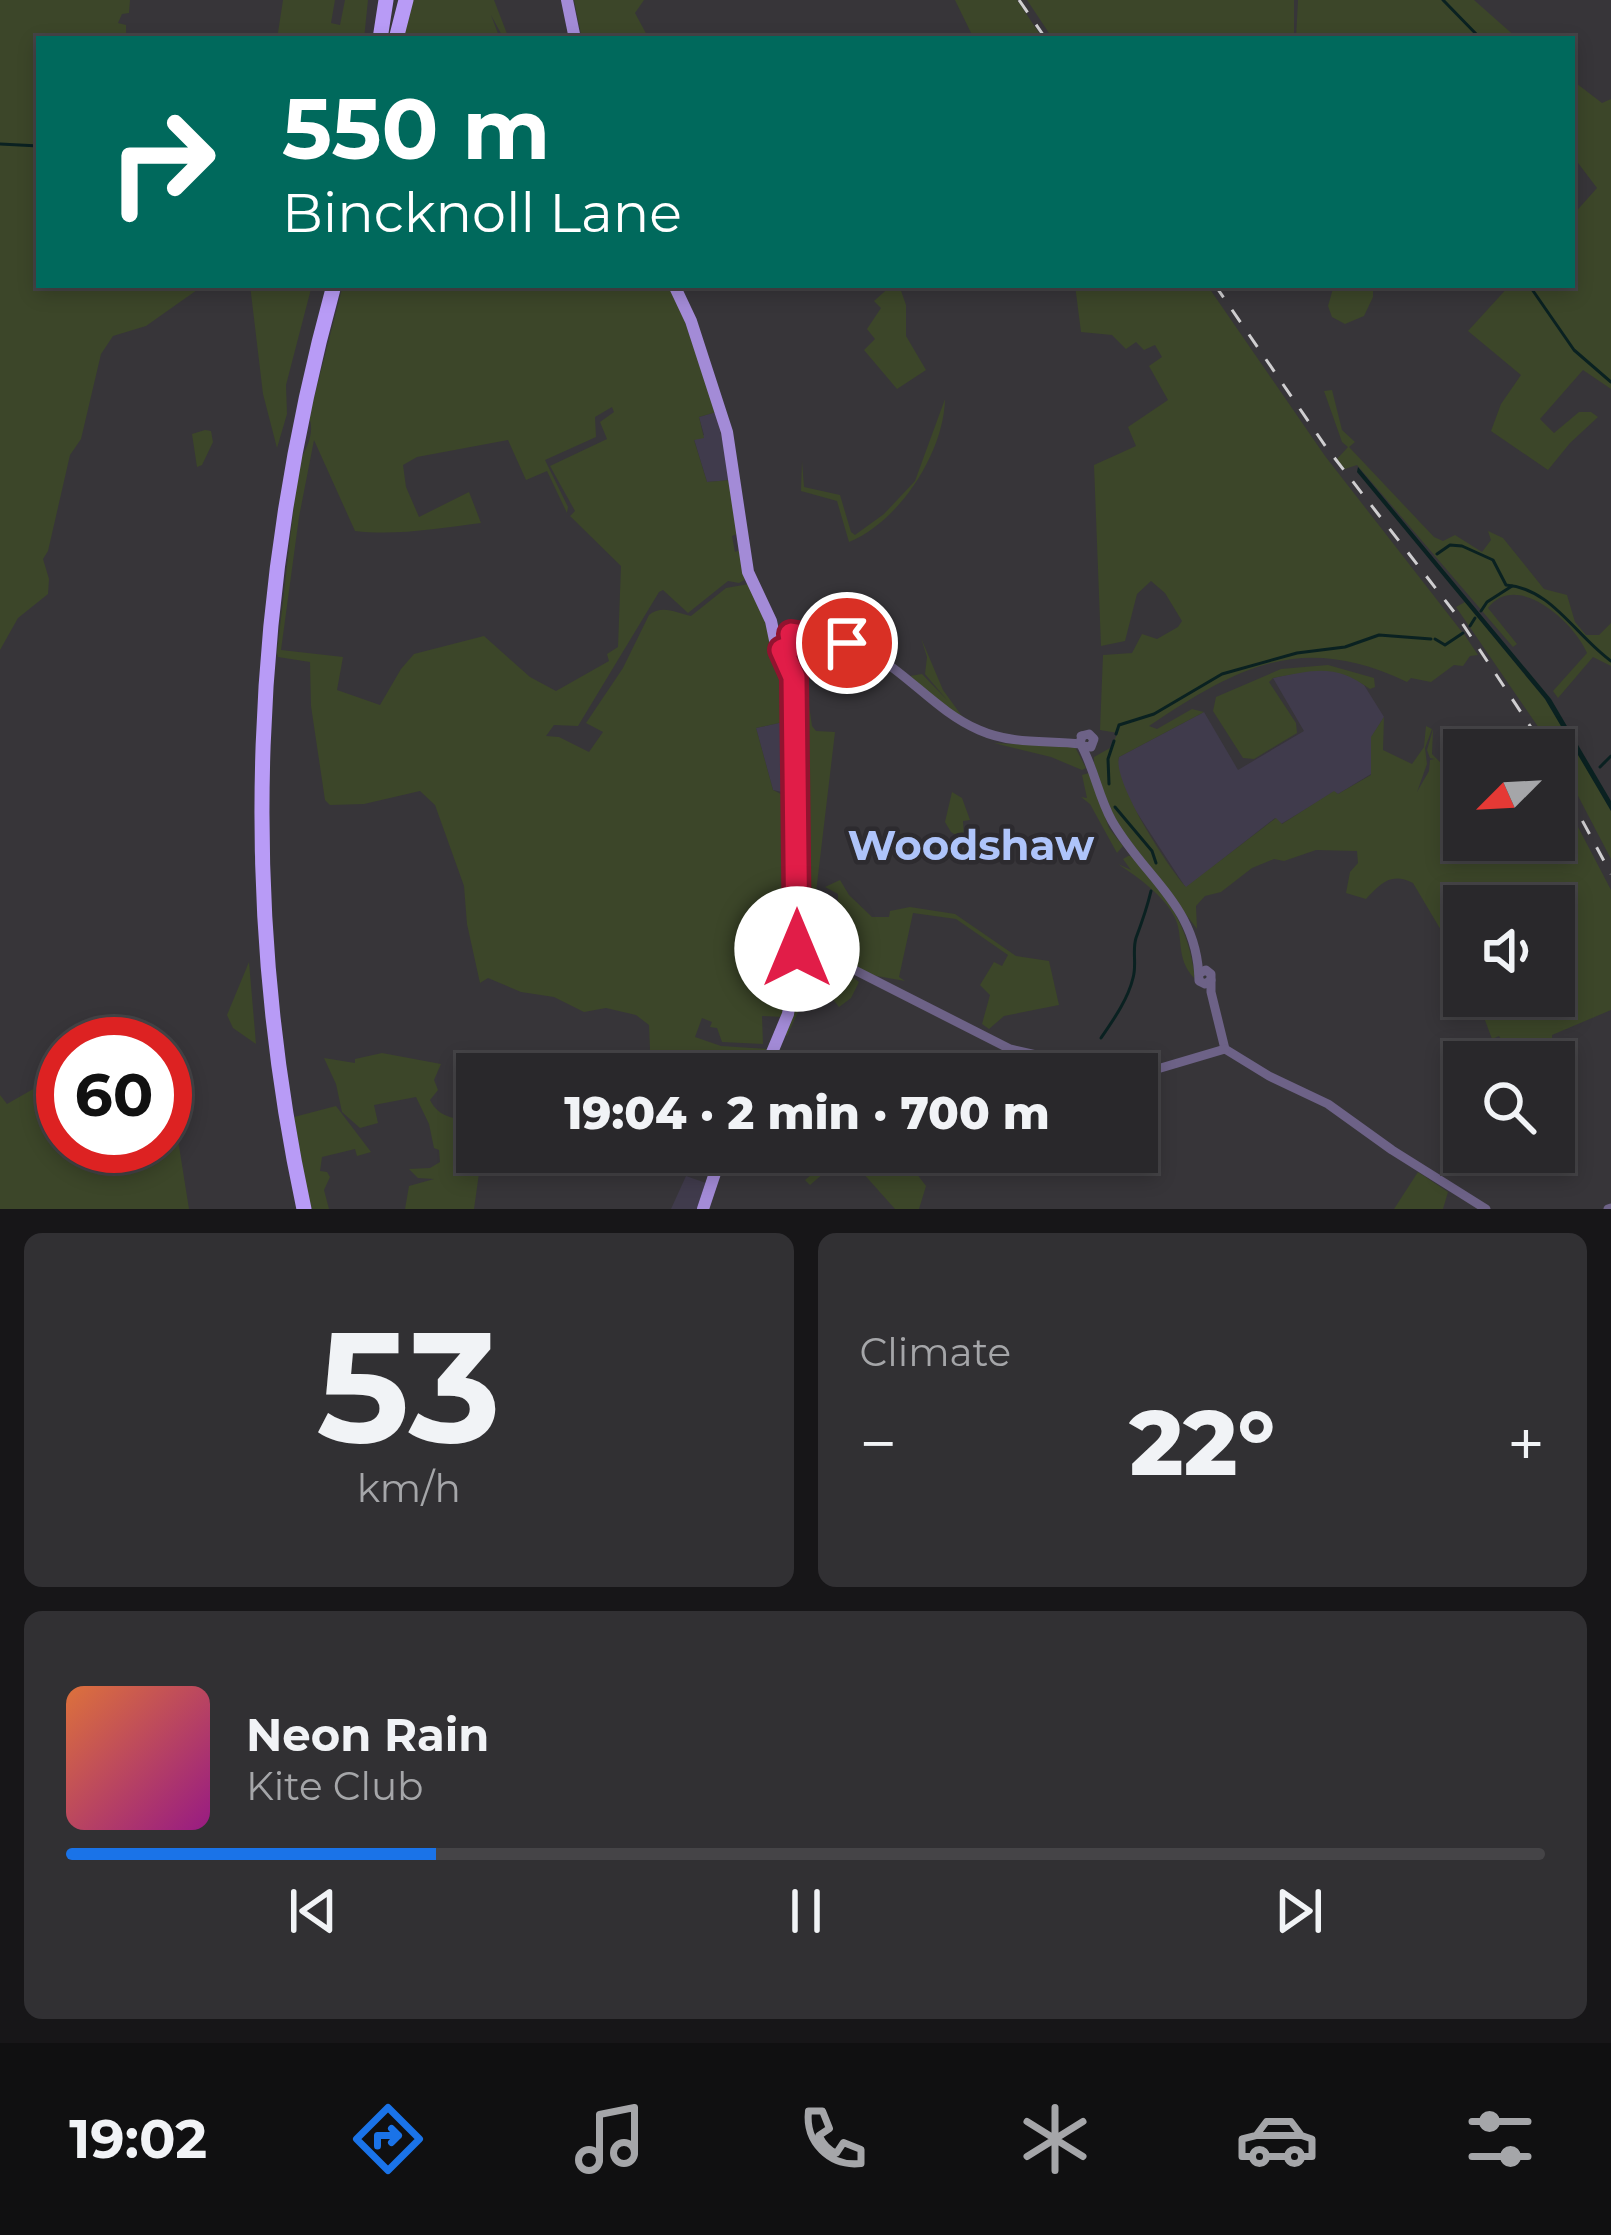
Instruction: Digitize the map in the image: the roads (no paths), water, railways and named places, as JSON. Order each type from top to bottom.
[{"type":"highway","points":[[376,0],[377,36]]},
{"type":"highway","points":[[378,36],[390,0]]},
{"type":"highway","points":[[390,0],[393,36]]},
{"type":"highway","points":[[394,36],[406,0]]},
{"type":"highway","points":[[299,1209],[273,1085],[260,978],[254,737],[274,522],[295,408],[329,288]]},
{"type":"main road","points":[[567,0],[574,36]]},
{"type":"main road","points":[[675,288],[727,432],[753,587],[787,641],[794,677],[804,949],[773,1053]]},
{"type":"main road","points":[[703,1209],[715,1173]]},
{"type":"street","points":[[787,641],[842,642],[871,653],[941,709],[982,731],[1013,741],[1084,743],[1109,815],[1182,913],[1225,1049],[1328,1104],[1486,1209]]},
{"type":"street","points":[[804,949],[1010,1049],[1028,1053]]},
{"type":"street","points":[[1158,1069],[1225,1049]]},
{"type":"waterway","points":[[1443,0],[1478,36]]},
{"type":"waterway","points":[[0,144],[36,146]]},
{"type":"waterway","points":[[1531,288],[1574,350],[1611,382]]},
{"type":"waterway","points":[[1437,554],[1450,545],[1462,546],[1493,560],[1506,585],[1536,594],[1550,604],[1611,661]]},
{"type":"waterway","points":[[1481,611],[1512,586]]},
{"type":"waterway","points":[[1470,626],[1475,618]]},
{"type":"waterway","points":[[1435,639],[1445,645],[1463,633]]},
{"type":"waterway","points":[[1116,734],[1119,725],[1154,714],[1222,674],[1379,635],[1431,639]]},
{"type":"waterway","points":[[1109,784],[1108,759],[1114,741]]},
{"type":"waterway","points":[[1600,767],[1611,756]]},
{"type":"waterway","points":[[1115,807],[1152,851],[1156,863]]},
{"type":"waterway","points":[[1101,1038],[1131,986],[1135,943],[1151,891]]},
{"type":"railway","points":[[1019,0],[1044,36]]},
{"type":"railway","points":[[1217,288],[1326,447],[1458,617],[1532,729]]},
{"type":"railway","points":[[1575,807],[1611,874]]},
{"type":"district","name":"Woodshaw","points":[[971,845]]}]
